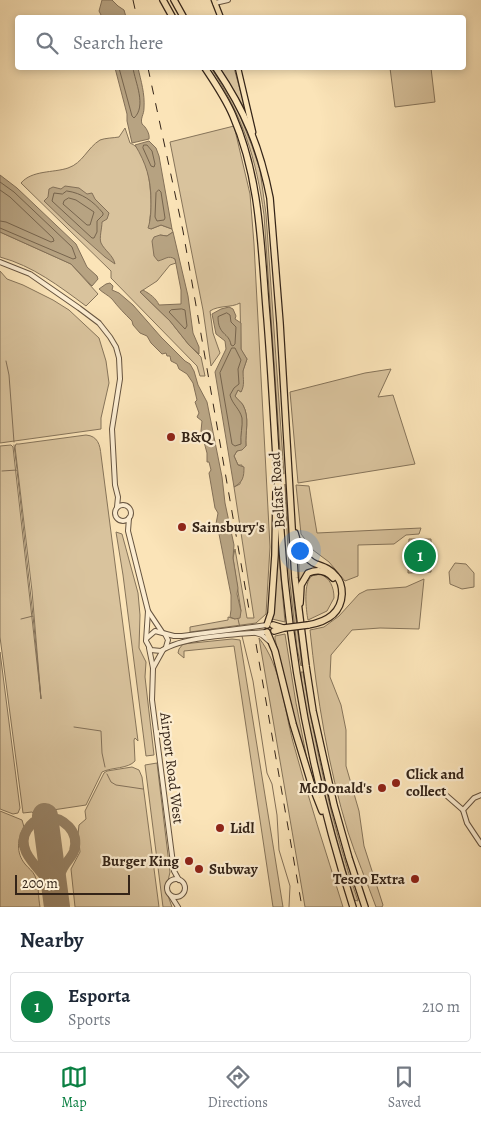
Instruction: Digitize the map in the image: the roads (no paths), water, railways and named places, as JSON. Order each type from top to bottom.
[{"type":"highway","points":[[163,0],[171,15]]},
{"type":"highway","points":[[174,0],[182,15]]},
{"type":"highway","name":"Belfast Road","points":[[206,70],[229,107],[243,141],[258,202],[285,582],[294,654],[310,747],[327,819],[353,907]]},
{"type":"highway","points":[[217,70],[232,91],[254,137]]},
{"type":"highway","name":"Belfast Road","points":[[254,137],[266,178],[272,219],[299,613],[314,711],[334,805],[365,907]]},
{"type":"highway","points":[[278,480],[275,499],[275,555],[269,629],[293,724],[311,783],[316,798],[327,819]]},
{"type":"highway","points":[[269,629],[308,625],[325,620],[336,612],[341,603],[341,582],[330,569],[316,564],[305,556],[292,523]]},
{"type":"highway","points":[[299,613],[301,585],[308,573],[317,571],[330,574],[341,590]]},
{"type":"main road","points":[[215,2],[220,15]]},
{"type":"main road","name":"Belfast Road","points":[[238,70],[254,137]]},
{"type":"street","points":[[215,2],[228,0]]},
{"type":"street","points":[[0,262],[30,274],[79,308],[99,323],[116,347],[120,379],[112,429],[115,485],[118,497],[114,514],[128,531]]},
{"type":"street","points":[[118,497],[131,511],[128,531],[148,611],[147,638],[149,648],[154,652],[183,641],[243,631],[269,629]]},
{"type":"street","points":[[117,507],[125,505]]},
{"type":"street","points":[[120,521],[125,521],[129,518]]},
{"type":"street","points":[[148,611],[168,640],[165,648]]},
{"type":"street","points":[[243,631],[254,632],[269,629]]},
{"type":"street","points":[[147,638],[152,632],[174,636],[237,632]]},
{"type":"street","points":[[254,632],[267,638],[275,651]]},
{"type":"street","name":"Airport Road West","points":[[149,648],[153,668],[152,700],[174,872],[179,880]]},
{"type":"street","name":"Airport Road West","points":[[153,668],[165,648]]},
{"type":"street","points":[[462,810],[474,798],[481,795]]},
{"type":"street","points":[[447,796],[462,810],[467,823],[481,844]]},
{"type":"street","name":"Airport Road West","points":[[170,882],[174,872]]},
{"type":"street","points":[[174,880],[179,880],[184,887],[183,893],[179,896],[178,907],[167,889],[170,882],[174,880]]},
{"type":"street","points":[[171,896],[179,896]]},
{"type":"water","points":[[102,0],[112,0],[124,10],[125,15],[101,15],[99,11]]},
{"type":"water","points":[[116,70],[138,70],[144,98],[142,124],[149,135],[149,139],[132,143],[127,114]]},
{"type":"water","points":[[149,141],[156,148],[159,156],[172,229],[161,225],[151,229],[148,228],[151,211],[149,178],[135,145]]},
{"type":"water","points":[[0,175],[17,188],[76,244],[87,267],[97,276],[98,279],[92,286],[71,264],[0,232]]},
{"type":"water","points":[[65,186],[79,188],[87,194],[92,193],[95,199],[109,213],[107,219],[102,222],[100,241],[113,258],[115,264],[44,201],[48,197],[49,189],[53,187],[61,189]]},
{"type":"water","points":[[173,232],[199,354],[189,345],[170,321],[140,292],[143,290],[148,293],[159,305],[181,304],[181,290],[175,259],[169,257],[158,261],[154,256],[152,241],[154,237],[160,235],[167,236]]},
{"type":"water","points":[[110,283],[113,286],[112,290],[119,293],[133,305],[161,337],[190,364],[207,402],[234,545],[233,558],[241,611],[240,618],[230,617],[231,595],[219,534],[221,528],[216,524],[218,513],[215,508],[209,473],[211,470],[209,462],[207,462],[207,453],[201,431],[202,421],[197,417],[199,413],[195,402],[197,400],[193,383],[187,374],[179,369],[177,364],[171,361],[170,356],[167,356],[166,353],[162,354],[147,336],[140,333],[112,299],[99,289]]},
{"type":"water","points":[[229,307],[233,309],[236,316],[235,319],[241,323],[241,349],[247,359],[243,371],[242,389],[241,392],[238,390],[235,396],[243,405],[246,415],[246,446],[242,450],[237,451],[234,456],[238,465],[244,467],[244,474],[241,481],[234,487],[215,372],[226,349],[225,341],[216,334],[212,314]]},
{"type":"waterway","points":[[6,361],[9,375],[14,442]]},
{"type":"waterway","points":[[14,445],[17,469]]},
{"type":"waterway","points":[[2,471],[17,470],[33,616]]},
{"type":"waterway","points":[[21,619],[33,616],[41,698]]},
{"type":"waterway","points":[[238,619],[241,632]]},
{"type":"waterway","points":[[242,636],[253,681],[267,773],[272,784],[277,815],[279,850],[290,886],[289,907]]},
{"type":"waterway","points":[[74,727],[101,731],[105,767]]},
{"type":"waterway","points":[[107,774],[111,782],[116,785],[143,789]]},
{"type":"railway","points":[[133,0],[136,15]]},
{"type":"railway","points":[[148,70],[183,231],[250,615]]},
{"type":"railway","points":[[256,644],[302,907]]},
{"type":"place","name":"B&Q","points":[[171,437]]},
{"type":"place","name":"Sainsbury's","points":[[182,527]]},
{"type":"place","name":"Esporta","points":[[420,556]]},
{"type":"place","name":"Click and collect","points":[[396,783]]},
{"type":"place","name":"McDonald's","points":[[382,788]]},
{"type":"place","name":"Lidl","points":[[220,828]]},
{"type":"place","name":"Burger King","points":[[189,861]]},
{"type":"place","name":"Subway","points":[[199,869]]},
{"type":"place","name":"Tesco Extra","points":[[415,879]]}]
